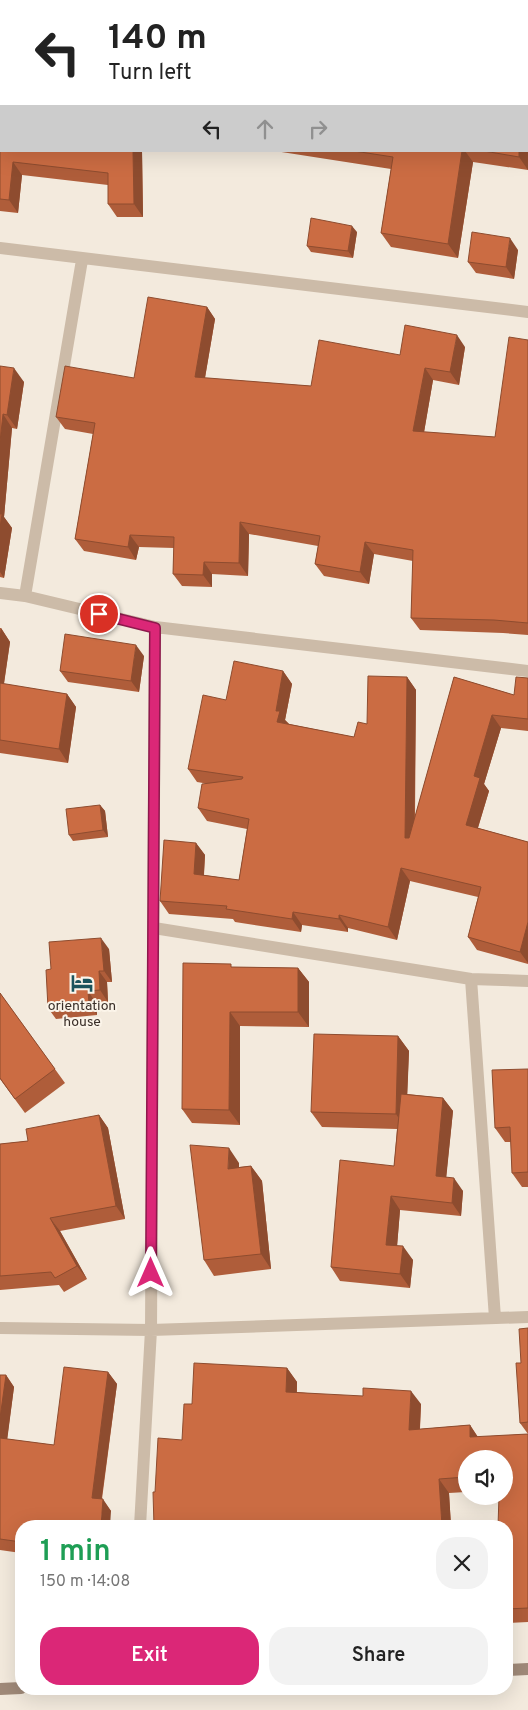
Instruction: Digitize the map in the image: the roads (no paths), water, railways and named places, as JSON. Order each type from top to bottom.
[{"type":"street","points":[[0,248],[82,260],[528,312]]},
{"type":"street","points":[[24,596],[82,260]]},
{"type":"street","points":[[0,594],[24,596],[155,628],[528,671]]},
{"type":"street","points":[[140,1520],[151,1330],[155,628]]},
{"type":"street","points":[[154,928],[471,979],[528,981]]},
{"type":"street","points":[[471,979],[495,1318]]},
{"type":"street","points":[[0,1328],[151,1330],[528,1317]]},
{"type":"street","points":[[513,1670],[528,1669]]},
{"type":"street","points":[[0,1689],[15,1688]]},
{"type":"place","name":"orientation house","points":[[82,983]]}]
